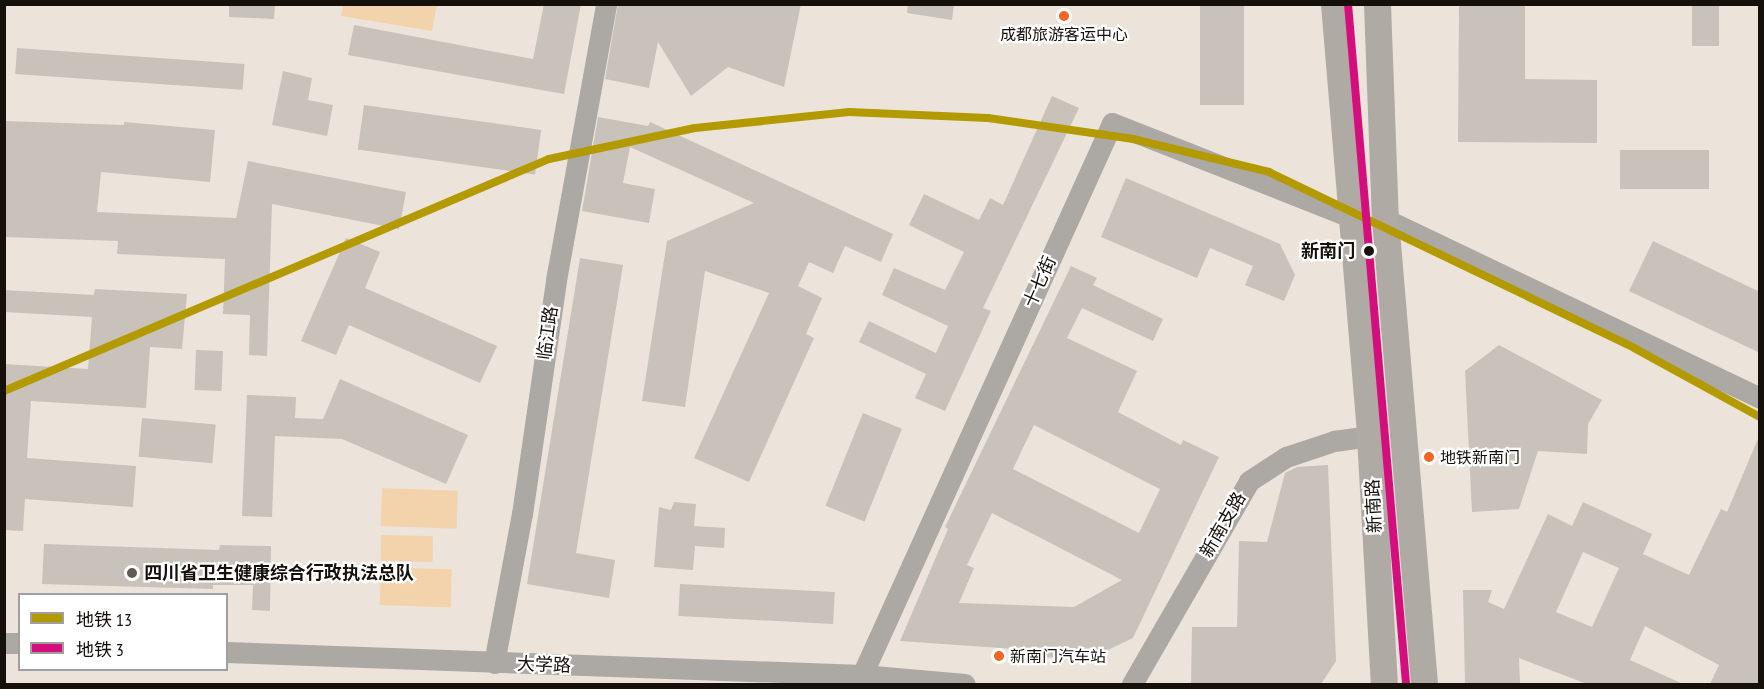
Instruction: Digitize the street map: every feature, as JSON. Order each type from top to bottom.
[{"type":"main road","name":"新南路","points":[[1334,4],[1371,436],[1384,684]]},
{"type":"main road","name":"新南路","points":[[1377,4],[1385,219],[1424,684]]},
{"type":"street","name":"临江路","points":[[494,663],[522,514],[558,269],[606,4]]},
{"type":"street","name":"十七街","points":[[862,675],[1112,123],[1351,217]]},
{"type":"street","points":[[1385,219],[1760,398]]},
{"type":"street","name":"新南支路","points":[[1132,684],[1249,481],[1286,457],[1334,441],[1371,436]]},
{"type":"street","name":"大学路","points":[[228,652],[812,679],[862,675],[964,684]]},
{"type":"shaded area","points":[[343,4],[437,5],[432,31],[341,16]]},
{"type":"shaded area","points":[[382,488],[458,491],[457,529],[381,526]]},
{"type":"shaded area","points":[[381,535],[433,536],[433,562],[381,561]]},
{"type":"shaded area","points":[[381,567],[452,569],[451,607],[380,605]]},
{"type":"building","points":[[229,4],[275,4],[274,19],[229,17]]},
{"type":"building","points":[[544,4],[581,4],[564,94],[348,55],[354,25],[533,59]]},
{"type":"building","points":[[618,4],[801,4],[784,87],[728,67],[691,96],[658,42],[649,88],[605,79]]},
{"type":"building","points":[[908,4],[954,4],[952,20],[907,13]]},
{"type":"building","points":[[1200,4],[1244,4],[1244,105],[1200,105]]},
{"type":"building","points":[[1459,4],[1525,4],[1525,79],[1597,80],[1597,143],[1458,142]]},
{"type":"building","points":[[1692,4],[1719,4],[1719,46],[1692,46]]},
{"type":"building","points":[[17,48],[244,64],[243,90],[15,74]]},
{"type":"building","points":[[283,71],[312,78],[308,100],[333,105],[327,136],[272,125]]},
{"type":"building","points":[[1052,96],[1079,108],[983,308],[991,311],[945,411],[915,398],[926,374],[859,342],[869,321],[936,353],[948,326],[882,295],[894,268],[945,290],[964,252],[909,225],[924,194],[979,220],[990,198],[1003,205]]},
{"type":"building","points":[[364,105],[541,130],[535,174],[358,150]]},
{"type":"building","points":[[598,117],[648,126],[650,122],[893,234],[881,262],[845,246],[833,273],[809,262],[798,286],[822,298],[806,334],[814,338],[749,482],[694,458],[769,293],[705,271],[685,407],[642,401],[667,241],[754,203],[630,147],[623,183],[655,189],[649,223],[582,211]]},
{"type":"building","points":[[4,121],[124,125],[124,122],[215,130],[210,182],[101,172],[97,212],[236,218],[248,161],[406,192],[399,229],[272,204],[267,356],[249,355],[250,315],[223,314],[225,259],[117,254],[118,241],[4,237]]},
{"type":"building","points":[[1620,150],[1709,150],[1709,189],[1620,189]]},
{"type":"building","points":[[1126,178],[1280,244],[1295,275],[1284,301],[1245,285],[1253,266],[1210,248],[1197,278],[1101,237]]},
{"type":"building","points":[[346,238],[380,252],[365,288],[497,346],[480,383],[349,325],[336,355],[301,341]]},
{"type":"building","points":[[1653,241],[1760,292],[1760,353],[1629,291]]},
{"type":"building","points":[[580,258],[623,265],[576,553],[615,560],[609,598],[527,584]]},
{"type":"building","points":[[1071,266],[1097,278],[1093,285],[1163,319],[1153,341],[1082,308],[1067,338],[1137,371],[1118,412],[1181,445],[1183,440],[1219,457],[1133,638],[1091,658],[1015,657],[1015,649],[900,641],[948,529],[945,527]],"holes":[[[1034,425],[1160,489],[1139,533],[1013,469]],[[992,513],[1122,580],[1074,607],[959,603],[974,568],[967,565]]]},
{"type":"building","points":[[95,289],[187,294],[182,349],[150,347],[146,408],[31,401],[27,458],[136,466],[133,507],[25,499],[23,531],[4,530],[4,364],[88,369],[92,317],[4,312],[4,290],[94,295]]},
{"type":"building","points":[[1499,345],[1602,400],[1588,424],[1587,454],[1538,451],[1519,509],[1472,512],[1465,371]]},
{"type":"building","points":[[196,350],[223,351],[222,391],[195,390]]},
{"type":"building","points":[[340,379],[468,435],[446,484],[342,439],[275,436],[272,517],[242,516],[247,395],[296,397],[295,418],[323,419]]},
{"type":"building","points":[[863,413],[902,429],[864,521],[826,506]]},
{"type":"building","points":[[142,418],[216,424],[212,463],[139,457]]},
{"type":"building","points":[[1760,434],[1760,684],[1710,684],[1719,665],[1645,626],[1630,660],[1683,684],[1587,684],[1519,658],[1520,684],[1465,684],[1463,590],[1492,590],[1488,602],[1504,609],[1548,514],[1572,526],[1583,502],[1652,534],[1643,554],[1689,575],[1721,509],[1727,512]],"holes":[[[1583,552],[1619,568],[1592,627],[1556,612]]]},
{"type":"building","points":[[1328,465],[1336,661],[1321,684],[1191,684],[1192,627],[1237,627],[1239,541],[1267,542],[1285,473],[1297,467]]},
{"type":"building","points":[[674,502],[696,504],[694,526],[725,528],[724,548],[695,546],[693,570],[654,567],[659,507],[671,510]]},
{"type":"building","points":[[44,544],[219,550],[220,545],[271,546],[270,611],[252,610],[253,585],[213,585],[213,589],[42,584]]},
{"type":"building","points":[[680,584],[835,592],[833,624],[678,616]]},
{"type":"metro line","name":"3","points":[[1348,4],[1406,684]]},
{"type":"metro line","name":"13","points":[[4,391],[549,159],[695,128],[849,112],[988,118],[1133,139],[1269,172],[1634,348],[1760,417]]},
{"type":"place","name":"成都旅游客运中心","points":[[1064,16]]},
{"type":"place","name":"新南门","points":[[1369,251]]},
{"type":"place","name":"地铁新南门","points":[[1429,457]]},
{"type":"place","name":"四川省卫生健康综合行政执法总队","points":[[132,573]]},
{"type":"place","name":"新南门汽车站","points":[[999,656]]}]
